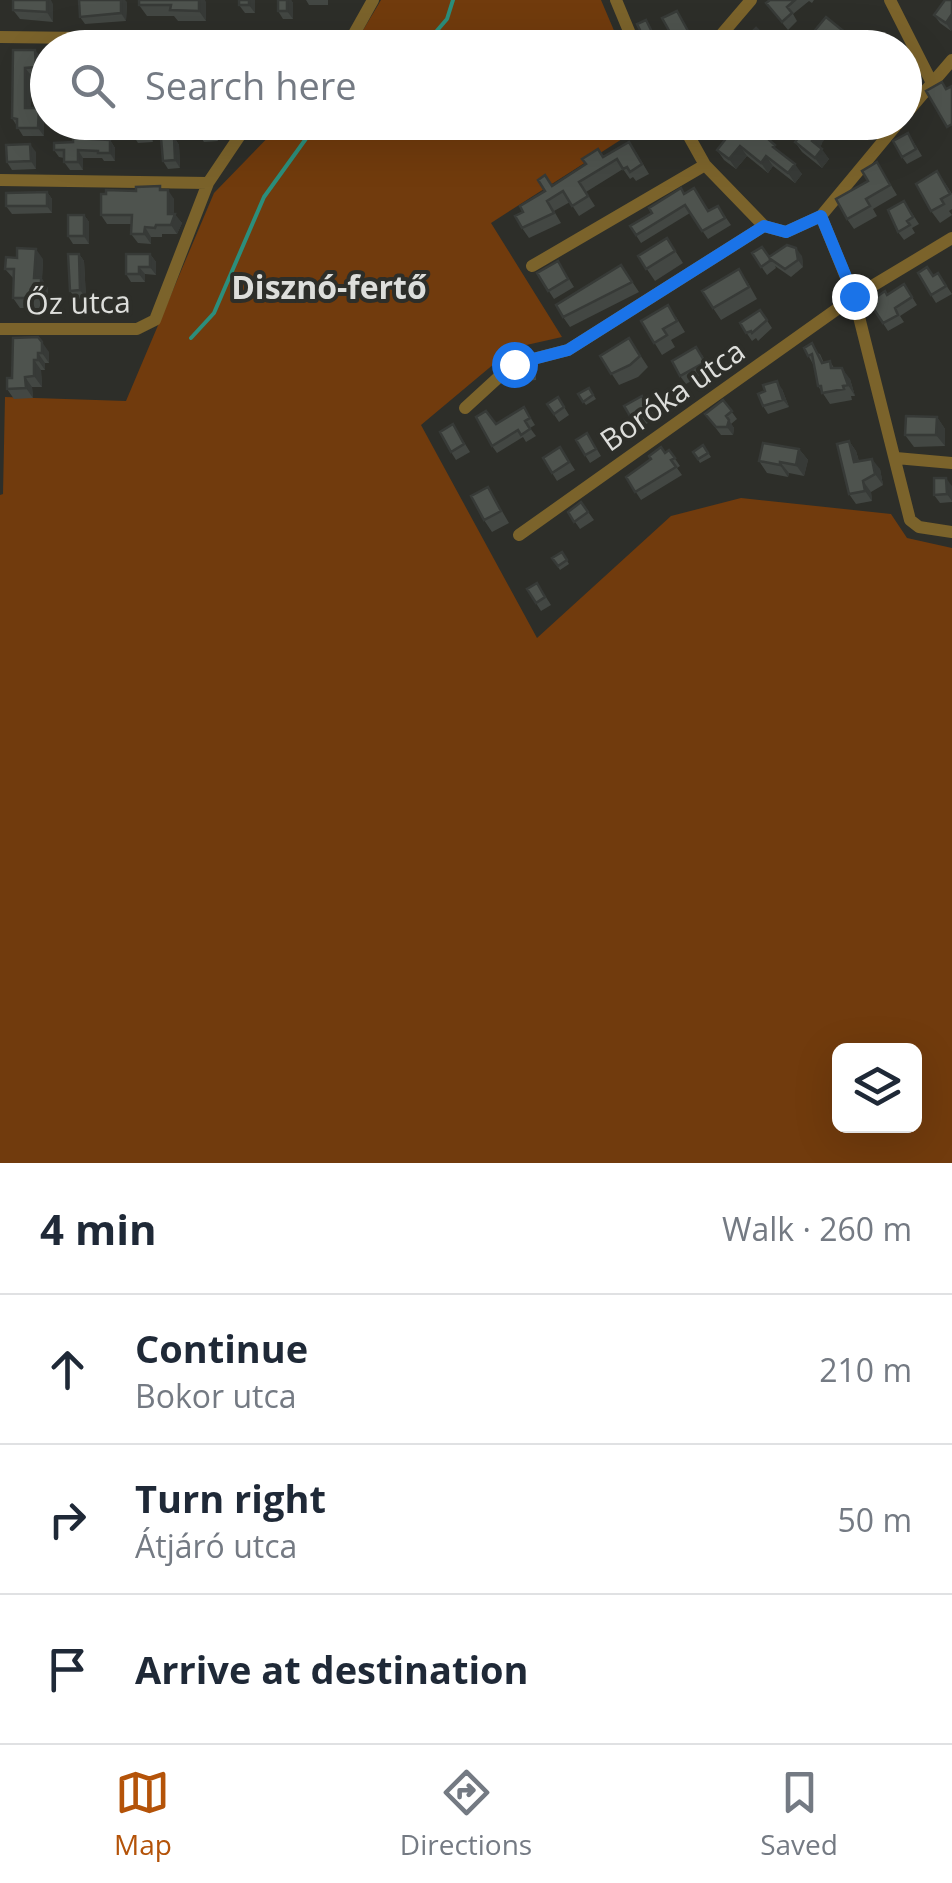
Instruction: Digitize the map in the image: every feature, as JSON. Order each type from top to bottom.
[{"type":"street","points":[[354,30],[372,0]]},
{"type":"street","points":[[616,0],[628,30]]},
{"type":"street","points":[[725,30],[751,0]]},
{"type":"street","points":[[890,0],[905,30]]},
{"type":"street","points":[[0,37],[30,38]]},
{"type":"street","points":[[922,95],[952,60]]},
{"type":"street","points":[[922,63],[932,83]]},
{"type":"street","points":[[0,180],[208,183],[237,140]]},
{"type":"street","points":[[691,140],[704,165],[764,226],[786,232],[821,216],[884,140]]},
{"type":"street","points":[[532,266],[704,165]]},
{"type":"street","name":"Őz utca","points":[[0,328],[137,329],[156,320],[208,183]]},
{"type":"street","points":[[821,216],[854,296],[910,520],[919,527],[952,532]]},
{"type":"street","points":[[465,408],[514,364],[568,350],[764,226]]},
{"type":"street","name":"Boróka utca","points":[[519,535],[854,296],[952,238]]},
{"type":"street","points":[[896,458],[952,463]]},
{"type":"shaded area","points":[[381,0],[601,0],[614,30],[363,30]]},
{"type":"shaded area","points":[[265,140],[620,140],[491,223],[562,337],[513,348],[421,425],[537,638],[671,516],[741,498],[891,514],[907,538],[952,548],[952,1163],[0,1163],[0,495],[5,397],[126,401],[214,193]]},
{"type":"building","points":[[13,0],[47,0],[47,12],[13,10]]},
{"type":"building","points":[[79,0],[121,0],[121,13],[80,17]]},
{"type":"building","points":[[139,0],[199,0],[199,11],[170,10],[171,5],[139,5]]},
{"type":"building","points":[[278,0],[287,0],[287,11],[278,11]]},
{"type":"building","points":[[795,0],[787,7],[792,13],[782,22],[766,3]]},
{"type":"building","points":[[945,0],[952,0],[952,14],[946,23],[934,15]]},
{"type":"building","points":[[677,11],[687,30],[669,30],[662,18]]},
{"type":"building","points":[[826,17],[842,30],[815,30]]},
{"type":"building","points":[[646,20],[651,30],[640,30],[637,24]]},
{"type":"building","points":[[13,50],[30,50],[30,68],[25,68],[25,108],[30,108],[30,128],[17,128],[17,119],[12,118]]},
{"type":"building","points":[[942,82],[946,89],[952,86],[952,124],[947,127],[926,91]]},
{"type":"building","points":[[110,140],[110,153],[78,150],[78,162],[64,162],[64,150],[54,150],[54,143]]},
{"type":"building","points":[[161,140],[174,140],[175,160],[163,161]]},
{"type":"building","points":[[725,140],[769,140],[795,164],[788,173],[766,156],[761,163],[740,146],[729,159],[717,150]]},
{"type":"building","points":[[813,140],[822,149],[815,158],[795,142]]},
{"type":"building","points":[[912,140],[916,149],[902,157],[893,141]]},
{"type":"building","points":[[629,142],[642,164],[630,172],[617,159],[579,182],[588,196],[572,206],[563,191],[547,201],[554,213],[522,228],[515,216],[523,212],[520,206],[545,191],[538,180],[545,175],[552,186],[586,164],[582,159],[598,149],[603,157]]},
{"type":"building","points":[[30,144],[31,161],[7,162],[6,145]]},
{"type":"building","points":[[877,162],[890,185],[866,199],[870,206],[847,219],[836,199],[868,181],[862,171]]},
{"type":"building","points":[[937,171],[950,194],[941,199],[944,204],[931,211],[916,184]]},
{"type":"building","points":[[160,186],[160,190],[168,190],[168,214],[175,214],[171,225],[145,227],[144,234],[131,234],[132,215],[101,215],[101,194],[106,194],[106,190],[136,191],[136,187]]},
{"type":"building","points":[[681,188],[684,194],[694,188],[708,211],[718,206],[725,218],[702,231],[685,205],[636,235],[630,226],[652,213],[649,208]]},
{"type":"building","points":[[47,192],[47,206],[6,206],[6,193]]},
{"type":"building","points":[[904,201],[913,217],[907,221],[910,225],[898,232],[888,210]]},
{"type":"building","points":[[68,215],[84,215],[84,236],[68,236]]},
{"type":"building","points":[[667,238],[675,251],[646,269],[638,256]]},
{"type":"building","points":[[787,245],[796,248],[798,260],[785,269],[769,258],[761,267],[752,253],[762,247],[769,257]]},
{"type":"building","points":[[17,248],[36,249],[34,278],[41,278],[41,298],[13,298],[14,269],[5,269],[6,257],[17,258]]},
{"type":"building","points":[[68,254],[79,254],[80,290],[70,291]]},
{"type":"building","points":[[126,254],[150,254],[150,267],[139,267],[139,274],[126,274]]},
{"type":"building","points":[[558,261],[568,279],[548,291],[537,273]]},
{"type":"building","points":[[621,265],[632,282],[563,317],[556,305]]},
{"type":"building","points":[[927,267],[933,276],[938,273],[946,286],[931,295],[918,273]]},
{"type":"building","points":[[739,269],[749,287],[713,308],[702,291]]},
{"type":"building","points":[[904,284],[912,297],[895,308],[898,315],[883,323],[869,302]]},
{"type":"building","points":[[668,305],[677,321],[663,329],[667,335],[654,343],[641,321]]},
{"type":"building","points":[[760,310],[767,320],[752,333],[746,333],[740,323]]},
{"type":"building","points":[[38,337],[42,353],[34,360],[34,376],[25,377],[26,388],[7,389],[7,378],[12,378],[13,338]]},
{"type":"building","points":[[629,338],[640,356],[611,374],[600,356]]},
{"type":"building","points":[[812,343],[822,363],[830,361],[831,368],[842,368],[848,385],[844,389],[822,393],[812,354],[808,356],[804,348]]},
{"type":"building","points":[[696,347],[705,362],[680,376],[672,361]]},
{"type":"building","points":[[533,364],[534,377],[523,377],[523,367]]},
{"type":"building","points":[[777,381],[783,400],[763,406],[758,394],[765,391],[763,385]]},
{"type":"building","points":[[589,388],[593,395],[583,402],[578,394]]},
{"type":"building","points":[[642,396],[650,411],[633,421],[624,406]]},
{"type":"building","points":[[558,397],[564,407],[554,414],[547,404]]},
{"type":"building","points":[[723,400],[732,411],[726,416],[727,427],[716,427],[705,414]]},
{"type":"building","points":[[524,407],[530,429],[521,435],[518,430],[492,446],[476,417],[486,411],[496,424]]},
{"type":"building","points":[[906,416],[937,417],[936,435],[905,435]]},
{"type":"building","points":[[453,424],[464,444],[451,452],[440,432]]},
{"type":"building","points":[[587,433],[596,449],[585,455],[576,440]]},
{"type":"building","points":[[849,441],[854,462],[872,459],[875,474],[863,481],[865,491],[849,494],[837,444]]},
{"type":"building","points":[[763,443],[799,449],[796,465],[759,461]]},
{"type":"building","points":[[703,445],[708,453],[698,459],[693,452]]},
{"type":"building","points":[[560,447],[569,462],[552,473],[543,458]]},
{"type":"building","points":[[661,447],[675,458],[671,460],[676,467],[635,492],[626,477]]},
{"type":"building","points":[[934,478],[946,478],[947,494],[934,495]]},
{"type":"building","points":[[488,487],[501,511],[484,520],[471,496]]},
{"type":"building","points":[[581,502],[588,512],[574,522],[568,512]]},
{"type":"building","points":[[562,552],[567,560],[558,566],[552,558]]},
{"type":"building","points":[[537,583],[545,597],[536,603],[527,589]]},
{"type":"waterway","points":[[438,30],[447,19],[453,0]]},
{"type":"waterway","points":[[191,338],[214,313],[264,197],[305,140]]},
{"type":"district","name":"Disznó-fertő","points":[[329,286]]},
{"type":"route","points":[[514,364],[568,350],[764,226],[786,232],[821,216],[854,296]]}]
